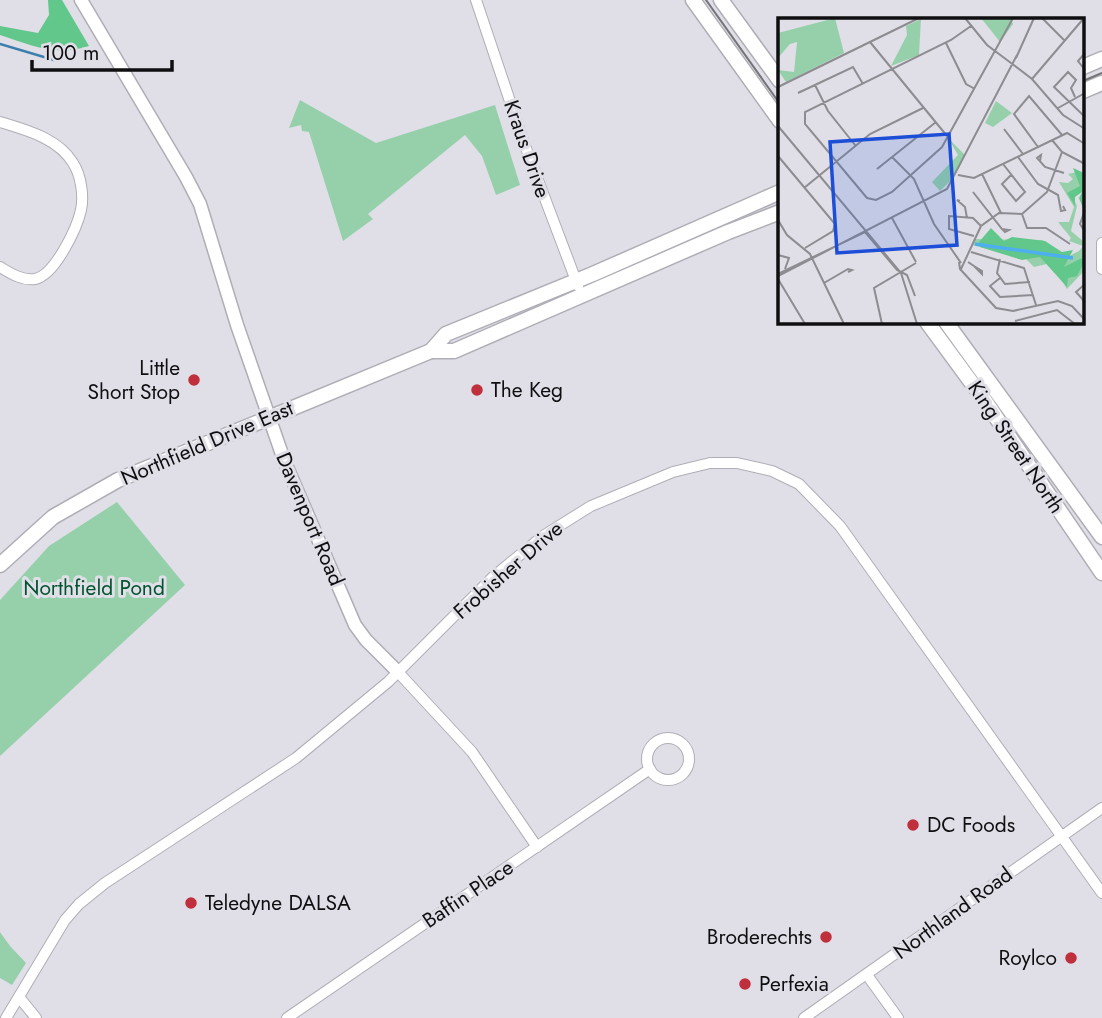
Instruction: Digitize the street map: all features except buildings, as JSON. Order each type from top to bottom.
[{"type":"main road","points":[[693,0],[778,118]]},
{"type":"main road","points":[[721,0],[778,78]]},
{"type":"main road","points":[[1084,67],[1102,59]]},
{"type":"main road","points":[[1084,91],[1102,83]]},
{"type":"main road","name":"Northfield Drive East","points":[[431,351],[446,334],[778,193]]},
{"type":"main road","name":"Northfield Drive East","points":[[0,565],[53,517],[80,499],[118,480],[431,351],[454,351],[778,213]]},
{"type":"main road","name":"King Street North","points":[[928,324],[985,401],[1102,573]]},
{"type":"main road","name":"King Street North","points":[[947,324],[1102,537]]},
{"type":"street","name":"Davenport Road","points":[[81,0],[200,204],[237,325],[284,460],[350,615],[366,640],[472,752],[537,847]]},
{"type":"street","name":"Kraus Drive","points":[[475,0],[534,171],[582,296]]},
{"type":"street","points":[[0,122],[51,140],[74,164],[81,186],[81,209],[67,243],[46,274],[35,279],[24,278],[0,267]]},
{"type":"street","points":[[1102,243],[1102,269]]},
{"type":"street","name":"Frobisher Drive","points":[[6,1018],[65,920],[79,904],[105,883],[296,758],[388,682],[493,577],[543,536],[590,506],[673,472],[710,463],[737,463],[772,471],[799,484],[840,526],[1102,893]]},
{"type":"street","points":[[676,738],[686,747],[690,759],[688,766],[677,778],[660,778],[650,769],[647,754],[656,741],[676,738]]},
{"type":"street","name":"Baffin Place","points":[[287,1018],[650,769]]},
{"type":"street","name":"Northland Road","points":[[804,1018],[1102,808]]},
{"type":"street","points":[[867,975],[898,1018]]},
{"type":"street","points":[[19,997],[36,1018]]},
{"type":"green space","points":[[48,0],[62,0],[89,46],[55,50],[0,35],[0,26],[38,33],[49,15]]},
{"type":"green space","points":[[300,100],[376,143],[495,105],[520,185],[496,195],[482,156],[465,135],[368,214],[373,219],[343,241],[309,132],[302,131],[301,125],[289,128]]},
{"type":"green space","name":"Northfield Pond","points":[[117,502],[185,585],[0,756],[0,600],[49,546]]},
{"type":"green space","points":[[0,932],[26,963],[12,985],[0,978]]},
{"type":"waterway","points":[[0,44],[54,60]]},
{"type":"tram line","points":[[706,0],[778,101]]},
{"type":"tram line","points":[[1084,81],[1102,73]]},
{"type":"place","name":"Little Short Stop","points":[[194,380]]},
{"type":"place","name":"The Keg","points":[[477,390]]},
{"type":"place","name":"DC Foods","points":[[913,825]]},
{"type":"place","name":"Teledyne DALSA","points":[[191,903]]},
{"type":"place","name":"Broderechts","points":[[826,937]]},
{"type":"place","name":"Roylco","points":[[1071,958]]},
{"type":"place","name":"Perfexia","points":[[745,984]]}]
